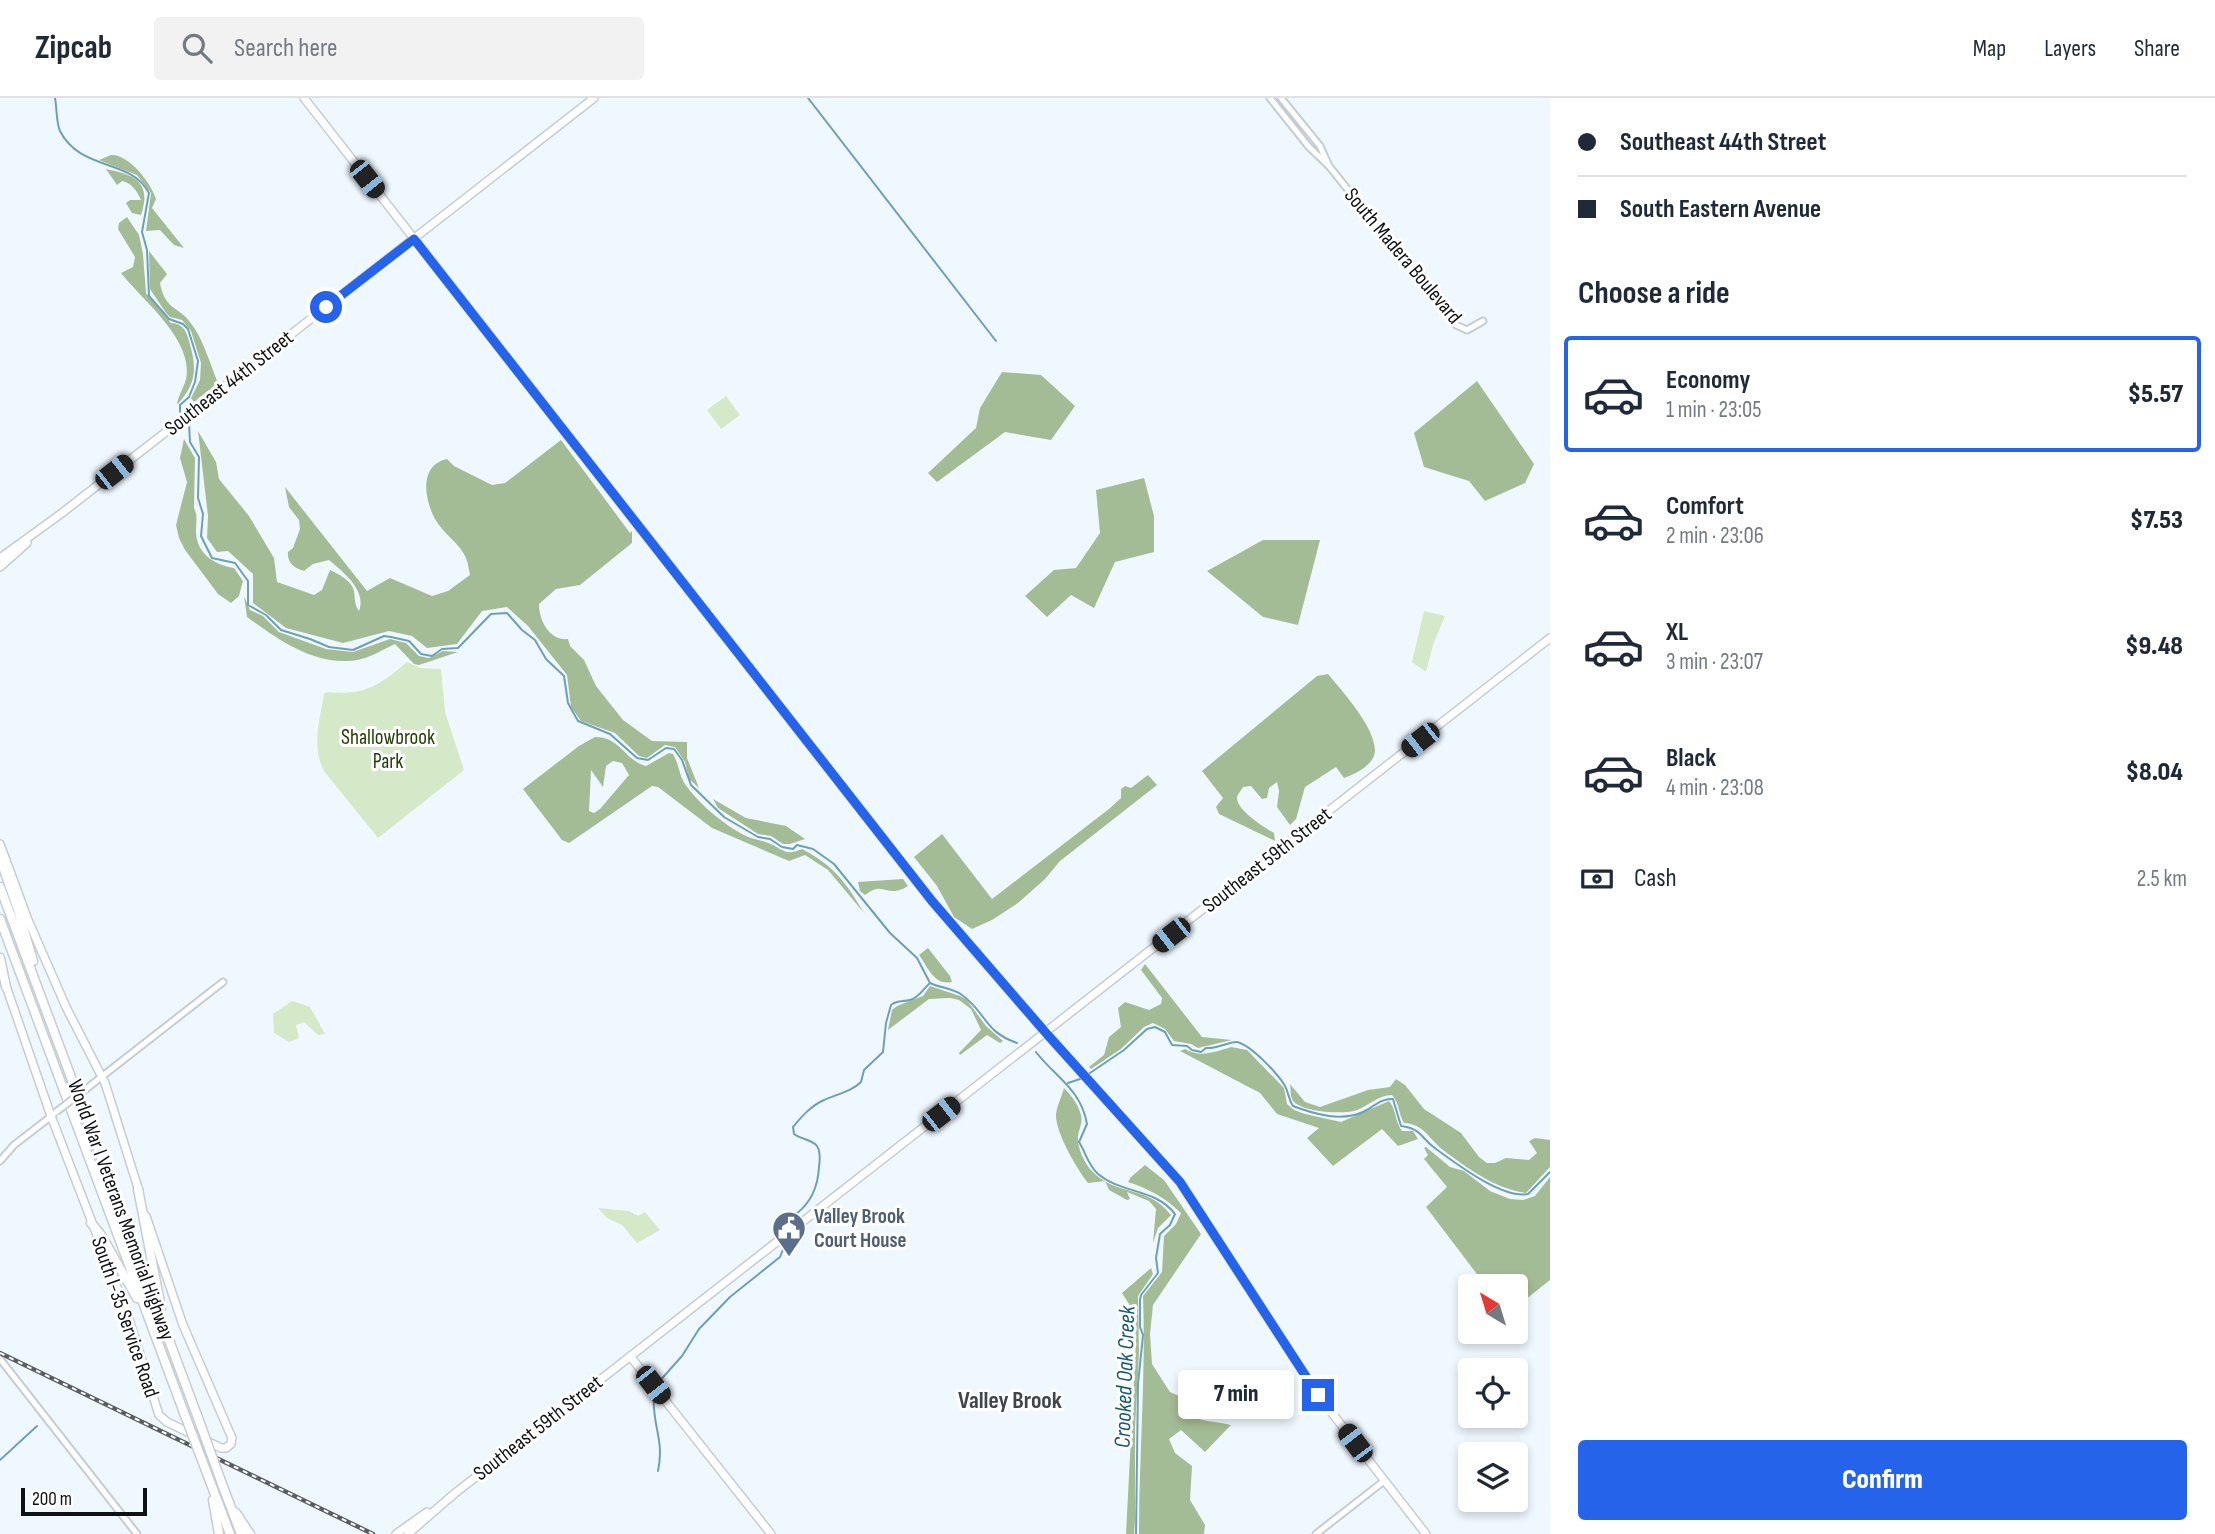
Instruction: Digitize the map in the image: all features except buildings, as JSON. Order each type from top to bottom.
[{"type":"highway","points":[[0,858],[28,941],[40,995]]},
{"type":"highway","name":"World War I Veterans Memorial Highway","points":[[0,887],[241,1534]]},
{"type":"highway","name":"World War I Veterans Memorial Highway","points":[[0,919],[230,1534]]},
{"type":"highway","points":[[0,958],[6,987]]},
{"type":"highway","points":[[138,1189],[156,1275],[163,1325]]},
{"type":"highway","points":[[91,1223],[101,1235],[150,1322]]},
{"type":"highway","points":[[208,1476],[219,1534]]},
{"type":"highway","points":[[231,1507],[250,1534]]},
{"type":"main road","points":[[304,98],[907,869],[1046,1033],[1180,1182],[1318,1395],[1426,1534]]},
{"type":"main road","name":"Southeast 44th Street","points":[[0,558],[62,513],[594,98]]},
{"type":"main road","name":"Southeast 44th Street","points":[[0,566],[62,513]]},
{"type":"main road","name":"Southeast 59th Street","points":[[408,1534],[454,1494],[630,1356],[1550,639]]},
{"type":"main road","name":"South I-35 Service Road","points":[[0,844],[28,920],[65,1007],[102,1076],[183,1325],[232,1438],[228,1447],[220,1448],[167,1422],[159,1415],[127,1313],[91,1223],[0,970]]},
{"type":"main road","points":[[630,1356],[771,1534]]},
{"type":"main road","name":"Southeast 59th Street","points":[[396,1534],[454,1494]]},
{"type":"street","name":"South Madera Boulevard","points":[[1270,98],[1308,147],[1329,166],[1456,325],[1467,330],[1483,321]]},
{"type":"street","name":"South Madera Boulevard","points":[[1281,98],[1320,146],[1329,166]]},
{"type":"street","points":[[0,1161],[14,1145],[223,982]]},
{"type":"street","points":[[0,1359],[137,1534]]},
{"type":"street","points":[[1316,1534],[1384,1481]]},
{"type":"green space","points":[[111,155],[125,159],[144,178],[156,199],[152,208],[184,248],[174,245],[160,230],[146,231],[151,193],[137,175],[99,160]]},
{"type":"green space","points":[[106,169],[133,177],[138,182],[144,195],[141,215],[132,213],[126,203],[130,200],[141,200],[136,191],[126,182],[122,181],[117,185]]},
{"type":"green space","points":[[127,217],[139,235],[146,293],[171,323],[183,328],[192,351],[194,375],[188,390],[177,405],[186,379],[182,350],[165,322],[121,273],[133,267],[135,257],[118,229],[119,223]]},
{"type":"green space","points":[[149,251],[167,274],[160,283],[165,298],[195,328],[218,383],[194,402],[191,398],[200,380],[201,363],[191,331],[182,320],[166,313],[150,289]]},
{"type":"green space","points":[[1002,372],[1041,375],[1075,406],[1051,440],[1005,432],[937,482],[928,473],[976,428],[980,408]]},
{"type":"green space","points":[[1477,381],[1534,464],[1525,483],[1485,501],[1469,481],[1424,467],[1414,433]]},
{"type":"green space","points":[[726,396],[740,415],[721,429],[707,410]]},
{"type":"green space","points":[[198,431],[216,462],[219,479],[249,516],[274,558],[277,582],[314,595],[322,590],[330,570],[351,585],[359,611],[361,603],[357,589],[329,560],[313,564],[304,571],[290,562],[288,552],[293,548],[300,529],[299,520],[289,507],[285,487],[367,591],[390,578],[432,596],[448,591],[470,575],[463,553],[438,524],[431,511],[426,484],[432,468],[447,459],[454,466],[492,485],[505,483],[561,440],[630,533],[632,531],[632,543],[580,585],[556,589],[539,604],[543,623],[555,637],[568,639],[570,646],[584,660],[596,686],[623,720],[652,741],[687,742],[687,758],[699,788],[689,779],[685,762],[675,747],[665,745],[647,758],[639,756],[615,733],[581,721],[571,707],[567,675],[528,626],[507,607],[482,611],[457,644],[427,648],[412,636],[389,631],[343,643],[286,628],[253,603],[253,574],[228,551],[217,552],[207,538],[208,516]]},
{"type":"green space","points":[[184,439],[195,458],[194,508],[199,546],[213,561],[234,568],[243,581],[239,596],[231,603],[218,594],[179,538],[176,525],[187,482],[180,458]]},
{"type":"green space","points":[[1144,478],[1154,516],[1154,552],[1115,562],[1094,608],[1071,595],[1047,617],[1025,596],[1054,570],[1076,568],[1100,533],[1096,490]]},
{"type":"green space","points":[[1263,540],[1320,540],[1298,625],[1263,617],[1207,571]]},
{"type":"green space","points":[[244,596],[250,610],[263,616],[279,632],[326,649],[353,652],[390,639],[406,643],[419,656],[429,658],[443,651],[458,652],[419,665],[414,664],[395,644],[354,661],[320,658],[294,648],[247,617]]},
{"type":"green space","points":[[1424,611],[1445,616],[1426,672],[1412,662]]},
{"type":"green space","name":"Shallowbrook Park","points":[[407,662],[420,668],[441,669],[445,712],[464,770],[378,838],[324,771],[318,752],[319,723],[324,694],[371,687]]},
{"type":"green space","points":[[1328,674],[1357,710],[1369,731],[1375,750],[1372,760],[1359,771],[1344,778],[1336,767],[1305,787],[1296,819],[1290,825],[1277,807],[1277,782],[1269,788],[1267,798],[1262,799],[1251,786],[1243,787],[1237,797],[1238,802],[1251,818],[1274,833],[1275,841],[1219,814],[1216,807],[1223,798],[1202,771],[1317,676]]},
{"type":"green space","points":[[595,737],[604,738],[646,766],[669,753],[673,754],[685,784],[711,812],[746,836],[787,852],[802,849],[823,862],[851,892],[864,913],[828,870],[805,855],[789,861],[712,828],[658,787],[652,786],[569,843],[562,840],[523,789]],"holes":[[[613,761],[622,763],[629,775],[600,809],[594,813],[589,811],[591,770],[603,787],[606,766]]]},
{"type":"green space","points":[[1148,775],[1157,785],[1060,861],[1045,879],[1018,903],[972,929],[954,917],[937,886],[914,857],[942,834],[992,899],[1109,809],[1121,798],[1121,789],[1125,786],[1131,788]]},
{"type":"green space","points":[[713,799],[746,818],[786,826],[805,839],[783,844],[771,836],[758,834],[718,808]]},
{"type":"green space","points":[[903,879],[908,886],[901,890],[877,889],[865,895],[860,891],[858,882]]},
{"type":"green space","points":[[928,948],[952,982],[941,981],[929,970],[919,955]]},
{"type":"green space","points":[[1145,964],[1202,1037],[1232,1040],[1198,1048],[1174,1041],[1165,1029],[1153,1023],[1144,1027],[1121,1049],[1091,1069],[1089,1067],[1104,1055],[1109,1037],[1121,1027],[1118,1008],[1125,1002],[1149,1010],[1161,1004],[1162,998],[1141,970]]},
{"type":"green space","points":[[930,986],[967,1000],[986,1026],[1003,1041],[1000,1043],[987,1035],[960,1055],[981,1030],[971,1009],[959,1000],[950,998],[929,999],[888,1030],[892,1010],[923,996]]},
{"type":"green space","points":[[292,1001],[310,1007],[325,1034],[318,1035],[304,1022],[296,1025],[299,1038],[289,1042],[274,1033],[273,1014]]},
{"type":"green space","points":[[1231,1047],[1247,1050],[1284,1088],[1287,1104],[1294,1110],[1341,1122],[1389,1101],[1402,1131],[1413,1131],[1418,1139],[1398,1146],[1382,1129],[1333,1166],[1307,1138],[1319,1128],[1277,1114],[1260,1093],[1180,1051],[1185,1049],[1208,1053]]},
{"type":"green space","points":[[1396,1079],[1405,1085],[1424,1109],[1461,1133],[1479,1157],[1487,1163],[1506,1158],[1529,1160],[1537,1153],[1529,1141],[1535,1138],[1550,1140],[1550,1167],[1526,1193],[1515,1191],[1472,1170],[1443,1150],[1417,1126],[1404,1123],[1392,1095],[1378,1098],[1351,1112],[1324,1112],[1298,1105],[1291,1095],[1290,1084],[1305,1102],[1320,1107],[1368,1090],[1390,1087]]},
{"type":"green space","points":[[1064,1088],[1081,1115],[1078,1140],[1082,1155],[1092,1171],[1105,1181],[1088,1183],[1063,1140],[1056,1114]]},
{"type":"green space","points":[[1424,1148],[1450,1167],[1464,1171],[1490,1191],[1510,1199],[1523,1200],[1535,1196],[1550,1177],[1550,1280],[1528,1297],[1528,1274],[1477,1274],[1426,1207],[1447,1187],[1424,1159],[1428,1155]]},
{"type":"green space","points":[[1145,1165],[1164,1180],[1201,1234],[1153,1305],[1150,1334],[1152,1364],[1170,1392],[1188,1400],[1183,1407],[1199,1419],[1231,1425],[1205,1452],[1181,1430],[1169,1439],[1175,1453],[1192,1466],[1190,1500],[1205,1525],[1204,1534],[1139,1534],[1143,1296],[1162,1272],[1164,1236],[1176,1224],[1181,1213],[1157,1194],[1128,1182]]},
{"type":"green space","points":[[1105,1181],[1152,1199],[1171,1215],[1158,1228],[1153,1243],[1156,1209],[1149,1201],[1127,1192],[1130,1199],[1127,1200],[1109,1190]]},
{"type":"green space","points":[[598,1208],[629,1211],[638,1216],[645,1212],[660,1230],[637,1243],[622,1225],[607,1218]]},
{"type":"green space","points":[[1151,1268],[1153,1274],[1138,1296],[1135,1520],[1134,1534],[1126,1534],[1136,1339],[1134,1312],[1122,1293]]},
{"type":"waterway","name":"Crooked Oak Creek","points":[[55,98],[60,131],[69,144],[80,153],[130,174],[141,182],[149,193],[142,232],[147,250],[149,296],[169,319],[188,329],[198,361],[195,382],[189,397],[180,405],[180,412]]},
{"type":"waterway","points":[[808,98],[996,341]]},
{"type":"waterway","name":"Crooked Oak Creek","points":[[189,423],[190,442],[199,457],[198,498],[203,514],[201,536],[212,558],[235,563],[248,581],[248,605],[266,615],[281,630],[329,647],[353,650],[384,636],[391,637],[409,641],[421,654],[432,656],[442,649],[458,648],[491,614],[507,613],[535,640],[546,659],[564,676],[568,703],[578,721],[610,734],[637,758],[648,760],[666,748],[674,749],[682,760],[691,785],[724,817],[758,837],[770,839],[782,847],[793,849],[797,845],[813,849],[834,864],[890,933],[917,958],[930,983],[962,995],[991,1027],[1017,1043]]},
{"type":"waterway","points":[[780,1235],[784,1225],[810,1199],[818,1174],[818,1148],[813,1142],[794,1134],[793,1127],[815,1105],[848,1091],[861,1082],[864,1070],[883,1052],[891,1005],[913,999],[930,983]]},
{"type":"waterway","points":[[1087,1075],[1124,1050],[1147,1029],[1155,1027],[1165,1032],[1172,1045],[1187,1046],[1201,1052],[1206,1048],[1237,1042],[1256,1054],[1277,1074],[1293,1106],[1337,1117],[1355,1115],[1385,1100],[1393,1099],[1401,1126],[1418,1132],[1467,1171],[1493,1186],[1517,1194],[1528,1194],[1550,1172]]},
{"type":"waterway","name":"Crooked Oak Creek","points":[[1036,1052],[1079,1102],[1087,1124],[1079,1142],[1089,1163],[1098,1174],[1117,1185],[1158,1200],[1175,1214],[1170,1225],[1160,1234],[1156,1258],[1158,1273],[1140,1300],[1140,1327],[1143,1335],[1138,1384],[1136,1534]]},
{"type":"waterway","points":[[1068,1083],[1083,1078]]},
{"type":"waterway","points":[[657,1384],[682,1356],[699,1329],[730,1297],[780,1257],[784,1247],[781,1243]]},
{"type":"waterway","points":[[654,1393],[654,1414],[660,1450],[658,1471]]},
{"type":"waterway","points":[[0,1460],[37,1426]]},
{"type":"railway","points":[[0,1353],[373,1534]]},
{"type":"place","name":"Valley Brook Court House","points":[[789,1258]]},
{"type":"district","name":"Valley Brook","points":[[1010,1400]]},
{"type":"route","points":[[326,307],[414,239],[932,901],[1180,1182],[1318,1395]]}]
